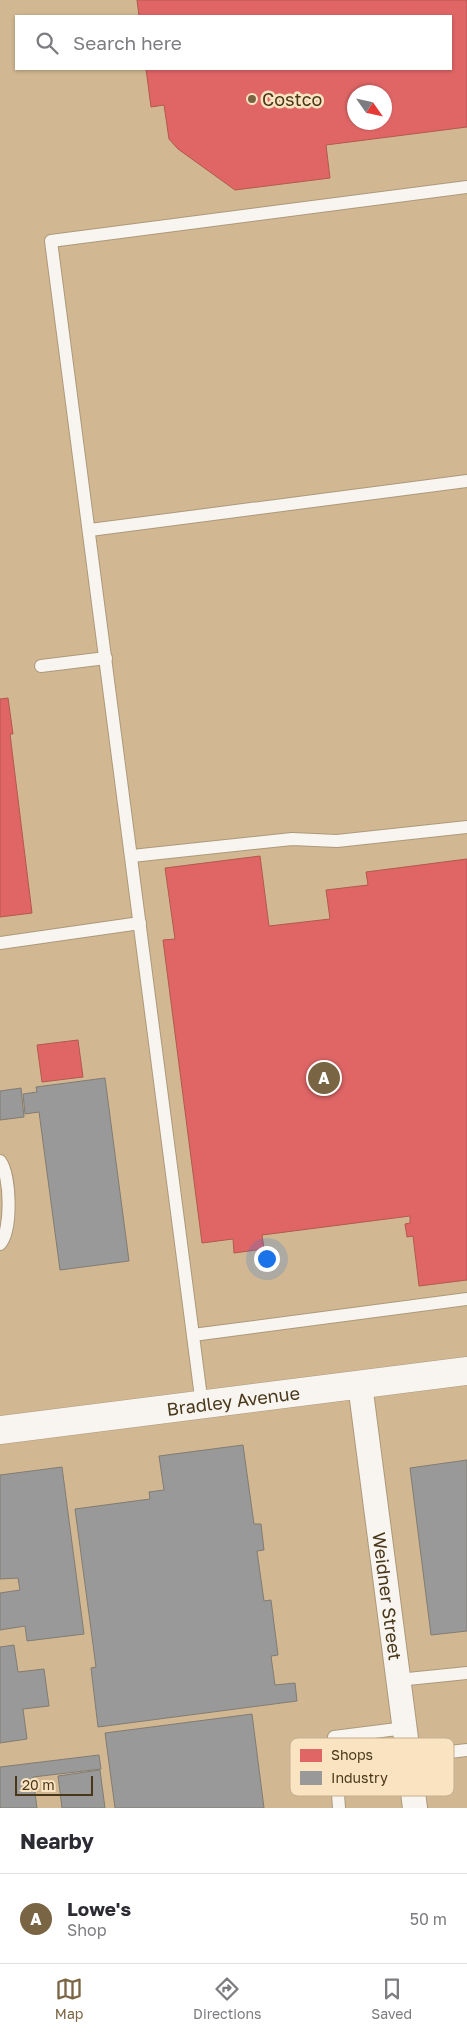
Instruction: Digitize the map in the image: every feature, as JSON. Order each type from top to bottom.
[{"type":"street","name":"Bradley Avenue","points":[[0,1430],[467,1371]]},
{"type":"street","name":"Weidner Street","points":[[360,1384],[406,1738]]},
{"type":"lane","points":[[202,1405],[52,241],[467,187]]},
{"type":"lane","points":[[90,530],[467,481]]},
{"type":"lane","points":[[41,666],[106,658]]},
{"type":"lane","points":[[132,856],[292,839],[337,841],[467,827]]},
{"type":"lane","points":[[0,943],[140,923]]},
{"type":"lane","points":[[0,1162],[9,1203],[5,1238],[0,1244]]},
{"type":"lane","points":[[193,1335],[467,1300]]},
{"type":"lane","points":[[398,1680],[467,1673]]},
{"type":"lane","points":[[334,1738],[405,1728]]},
{"type":"lane","points":[[454,1752],[467,1750]]},
{"type":"building: Shops","name":"Costco","points":[[137,0],[467,0],[467,127],[326,145],[330,178],[235,190],[178,149],[169,139],[164,105],[151,107],[146,70],[452,70],[452,15],[139,15]]},
{"type":"building: Shops","points":[[8,698],[13,734],[10,734],[32,913],[0,917],[0,699]]},
{"type":"building: Shops","points":[[260,856],[269,926],[330,919],[326,890],[368,885],[366,872],[467,859],[467,1280],[419,1286],[413,1236],[407,1237],[405,1224],[410,1223],[410,1216],[262,1235],[264,1249],[234,1253],[233,1239],[202,1243],[163,940],[175,939],[165,868]]},
{"type":"building: Shops","points":[[78,1040],[83,1077],[42,1082],[37,1045]]},
{"type":"building: Industry","points":[[105,1078],[129,1261],[60,1270],[39,1112],[25,1114],[23,1094],[37,1092],[36,1087]]},
{"type":"building: Industry","points":[[21,1088],[24,1117],[0,1120],[0,1091]]},
{"type":"building: Industry","points":[[243,1445],[254,1524],[261,1524],[264,1550],[257,1551],[264,1601],[271,1600],[278,1655],[271,1656],[275,1685],[295,1683],[297,1701],[98,1727],[91,1668],[96,1667],[75,1509],[150,1499],[149,1492],[164,1490],[159,1456]]},
{"type":"building: Industry","points":[[467,1460],[467,1631],[431,1635],[410,1468]]},
{"type":"building: Industry","points":[[62,1467],[84,1634],[27,1641],[25,1626],[0,1630],[0,1593],[20,1590],[18,1578],[0,1579],[0,1475]]},
{"type":"building: Industry","points":[[14,1645],[18,1672],[44,1669],[49,1706],[23,1709],[27,1739],[0,1743],[0,1647]]},
{"type":"building: Industry","points":[[252,1714],[264,1808],[115,1808],[105,1733]]},
{"type":"building: Industry","points":[[99,1755],[101,1769],[33,1777],[37,1808],[0,1808],[0,1767]]},
{"type":"building: Industry","points":[[100,1770],[105,1808],[62,1808],[58,1776]]},
{"type":"place","name":"Costco","points":[[252,99]]},
{"type":"place","name":"Lowe's","points":[[324,1078]]}]
